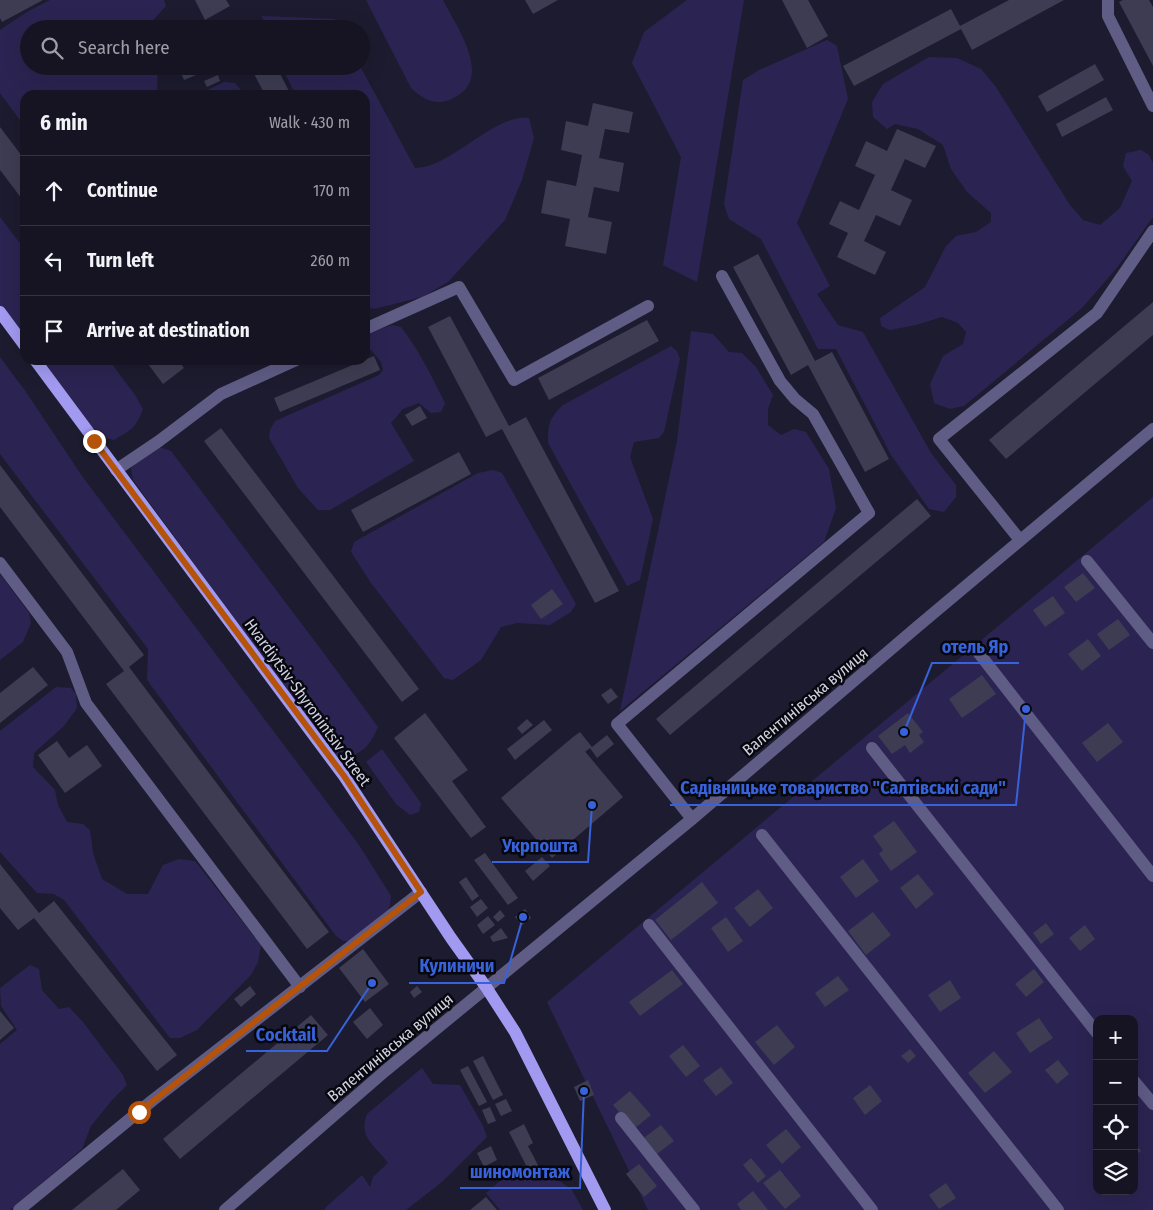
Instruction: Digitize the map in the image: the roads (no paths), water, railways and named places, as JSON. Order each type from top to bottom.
[{"type":"main road","points":[[0,312],[20,339]]},
{"type":"main road","name":"Hvardiytsiv-Shyronintsiv Street","points":[[39,365],[344,776],[486,987],[515,1032],[605,1210]]},
{"type":"street","points":[[1108,0],[1108,16],[1153,106]]},
{"type":"street","points":[[1020,540],[939,439],[1097,313],[1153,231]]},
{"type":"street","points":[[692,819],[617,724],[870,513],[813,414],[795,399],[780,381],[722,276]]},
{"type":"street","points":[[370,327],[459,287],[514,380],[648,306]]},
{"type":"street","points":[[116,470],[159,441],[221,394],[285,365]]},
{"type":"street","name":"Валентинівська вулиця","points":[[225,1210],[385,1071],[692,819],[1153,429]]},
{"type":"street","points":[[1087,561],[1153,643]]},
{"type":"street","points":[[0,563],[67,652],[86,703],[300,987]]},
{"type":"street","points":[[978,652],[1153,876]]},
{"type":"street","points":[[872,748],[1093,1028]]},
{"type":"street","points":[[762,835],[1058,1210]]},
{"type":"street","points":[[19,1210],[153,1100],[421,892]]},
{"type":"street","points":[[649,925],[872,1210]]},
{"type":"street","points":[[1138,1086],[1153,1104]]},
{"type":"street","points":[[621,1118],[694,1210]]},
{"type":"place","name":"Садівницьке товариство \"Салтівські сади\"","points":[[1026,709]]},
{"type":"place","name":"отель Яр","points":[[904,732]]},
{"type":"place","name":"Укрпошта","points":[[592,805]]},
{"type":"place","name":"Кулиничи","points":[[523,917]]},
{"type":"place","name":"Cocktail","points":[[372,983]]},
{"type":"place","name":"шиномонтаж","points":[[584,1091]]}]
